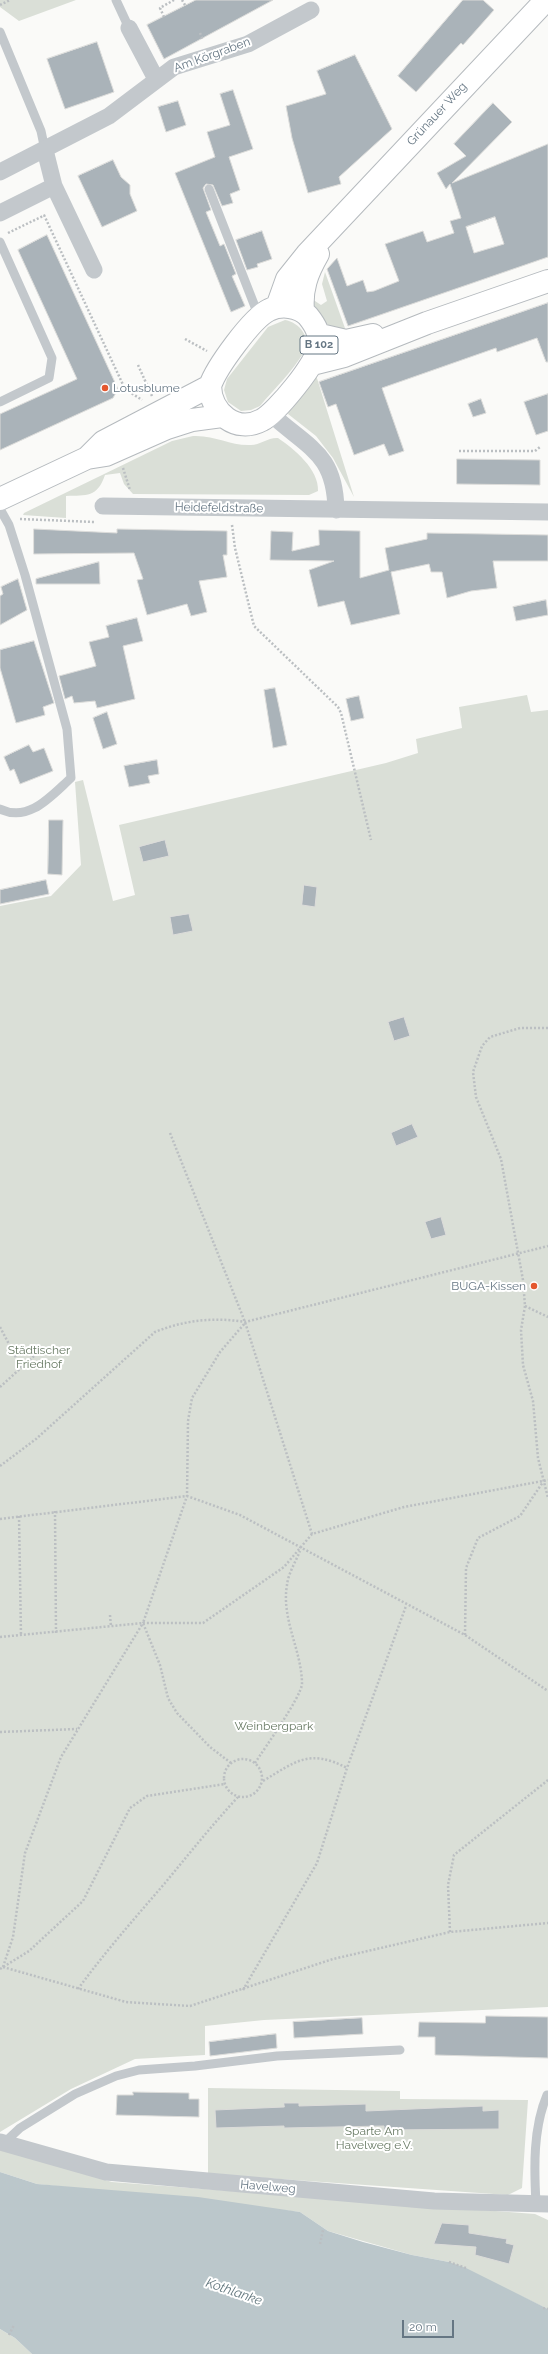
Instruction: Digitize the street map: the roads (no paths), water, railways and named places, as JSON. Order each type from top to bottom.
[{"type":"main road","name":"Grünauer Weg","points":[[210,386],[214,374],[224,360],[268,312],[287,279],[306,254],[331,230],[539,2]]},
{"type":"main road","name":"Grünauer Weg","points":[[303,312],[301,297],[304,284],[331,230]]},
{"type":"main road","name":"B 102","points":[[312,364],[344,356],[427,323],[548,281]]},
{"type":"main road","points":[[268,312],[291,307],[303,312]]},
{"type":"main road","name":"B 102","points":[[222,416],[238,424],[250,424],[261,421],[271,414],[312,364],[319,349],[320,335],[317,328],[303,312]]},
{"type":"main road","name":"B 102","points":[[320,335],[346,341],[427,323]]},
{"type":"main road","points":[[0,499],[87,458],[117,451],[167,428],[192,420],[222,416],[213,404],[210,386],[103,442],[87,458]]},
{"type":"street","name":"Am Körgraben","points":[[0,172],[109,116],[156,79],[174,68],[248,44],[312,10]]},
{"type":"street","points":[[129,28],[156,79]]},
{"type":"street","points":[[45,150],[54,186],[94,270]]},
{"type":"street","points":[[0,213],[54,186]]},
{"type":"street","points":[[271,414],[314,449],[326,463],[335,492],[336,510]]},
{"type":"street","name":"Heidefeldstraße","points":[[103,506],[548,512]]},
{"type":"street","name":"Havelweg","points":[[2,2142],[106,2172],[434,2201],[542,2203]]},
{"type":"lane","points":[[116,0],[129,28]]},
{"type":"lane","points":[[0,32],[41,131],[45,150]]},
{"type":"lane","points":[[209,189],[268,312]]},
{"type":"lane","points":[[0,242],[52,358],[49,378],[0,402]]},
{"type":"lane","points":[[0,509],[9,525],[25,574],[67,729],[71,778],[36,809],[17,813],[0,809]]},
{"type":"lane","name":"Havelweg","points":[[2,2142],[20,2128],[75,2094],[116,2076],[139,2070],[195,2066],[277,2056],[400,2050]]},
{"type":"lane","name":"Havelweg","points":[[542,2203],[535,2156],[541,2113],[547,2095]]},
{"type":"water","name":"Kothlanke","points":[[0,2172],[37,2184],[198,2197],[300,2212],[328,2231],[363,2242],[412,2255],[449,2262],[466,2268],[548,2309],[548,2354],[32,2354],[15,2338],[0,2329]]},
{"type":"place","name":"Lotusblume","points":[[105,388]]},
{"type":"place","name":"BUGA-Kissen","points":[[534,1286]]},
{"type":"park label","name":"Städtischer Friedhof","points":[[39,1357]]},
{"type":"park label","name":"Weinbergpark","points":[[274,1726]]},
{"type":"park label","name":"Sparte Am Havelweg e.V.","points":[[374,2138]]}]
